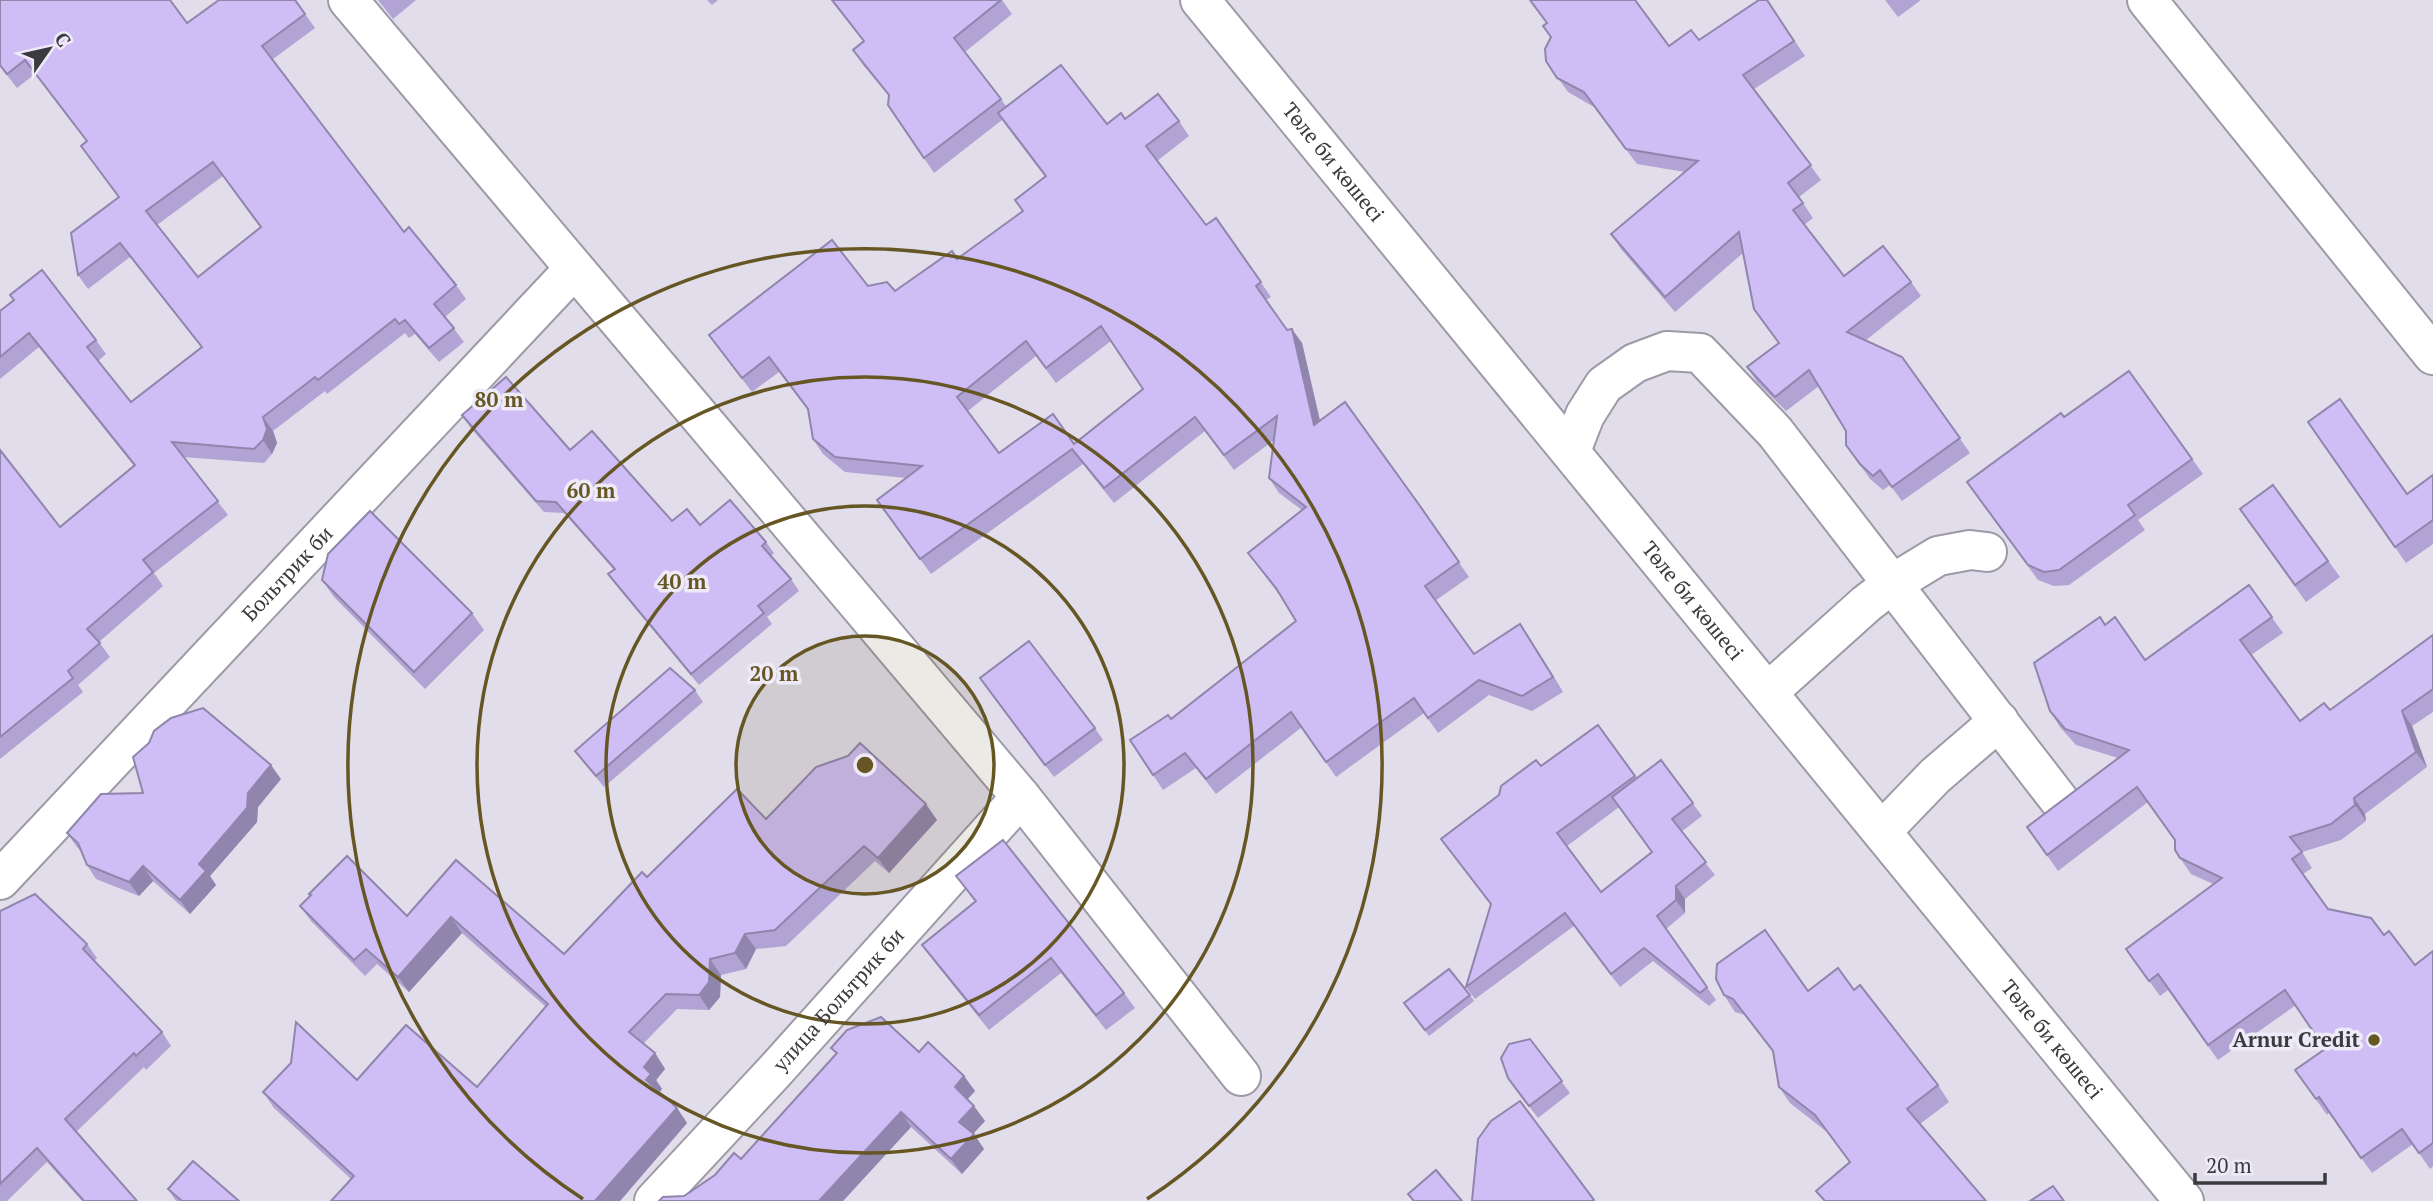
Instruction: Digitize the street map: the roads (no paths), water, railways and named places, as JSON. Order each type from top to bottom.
[{"type":"street","points":[[348,0],[1021,797],[1241,1076]]},
{"type":"street","name":"Төле би көшесі","points":[[1200,0],[2184,1201]]},
{"type":"street","points":[[2147,0],[2433,355]]},
{"type":"street","name":"Больтрик би","points":[[0,880],[574,269]]},
{"type":"street","points":[[1571,451],[1585,415],[1604,385],[1635,363],[1667,351],[1700,354],[1775,432],[2060,800]]},
{"type":"street","points":[[1768,692],[1892,584],[1937,556],[1970,550],[1987,552]]},
{"type":"street","points":[[1882,831],[1935,776],[1999,721]]},
{"type":"street","name":"улица Больтрик би","points":[[654,1201],[1021,797]]},
{"type":"place","name":"Arnur Credit","points":[[2374,1040]]}]
